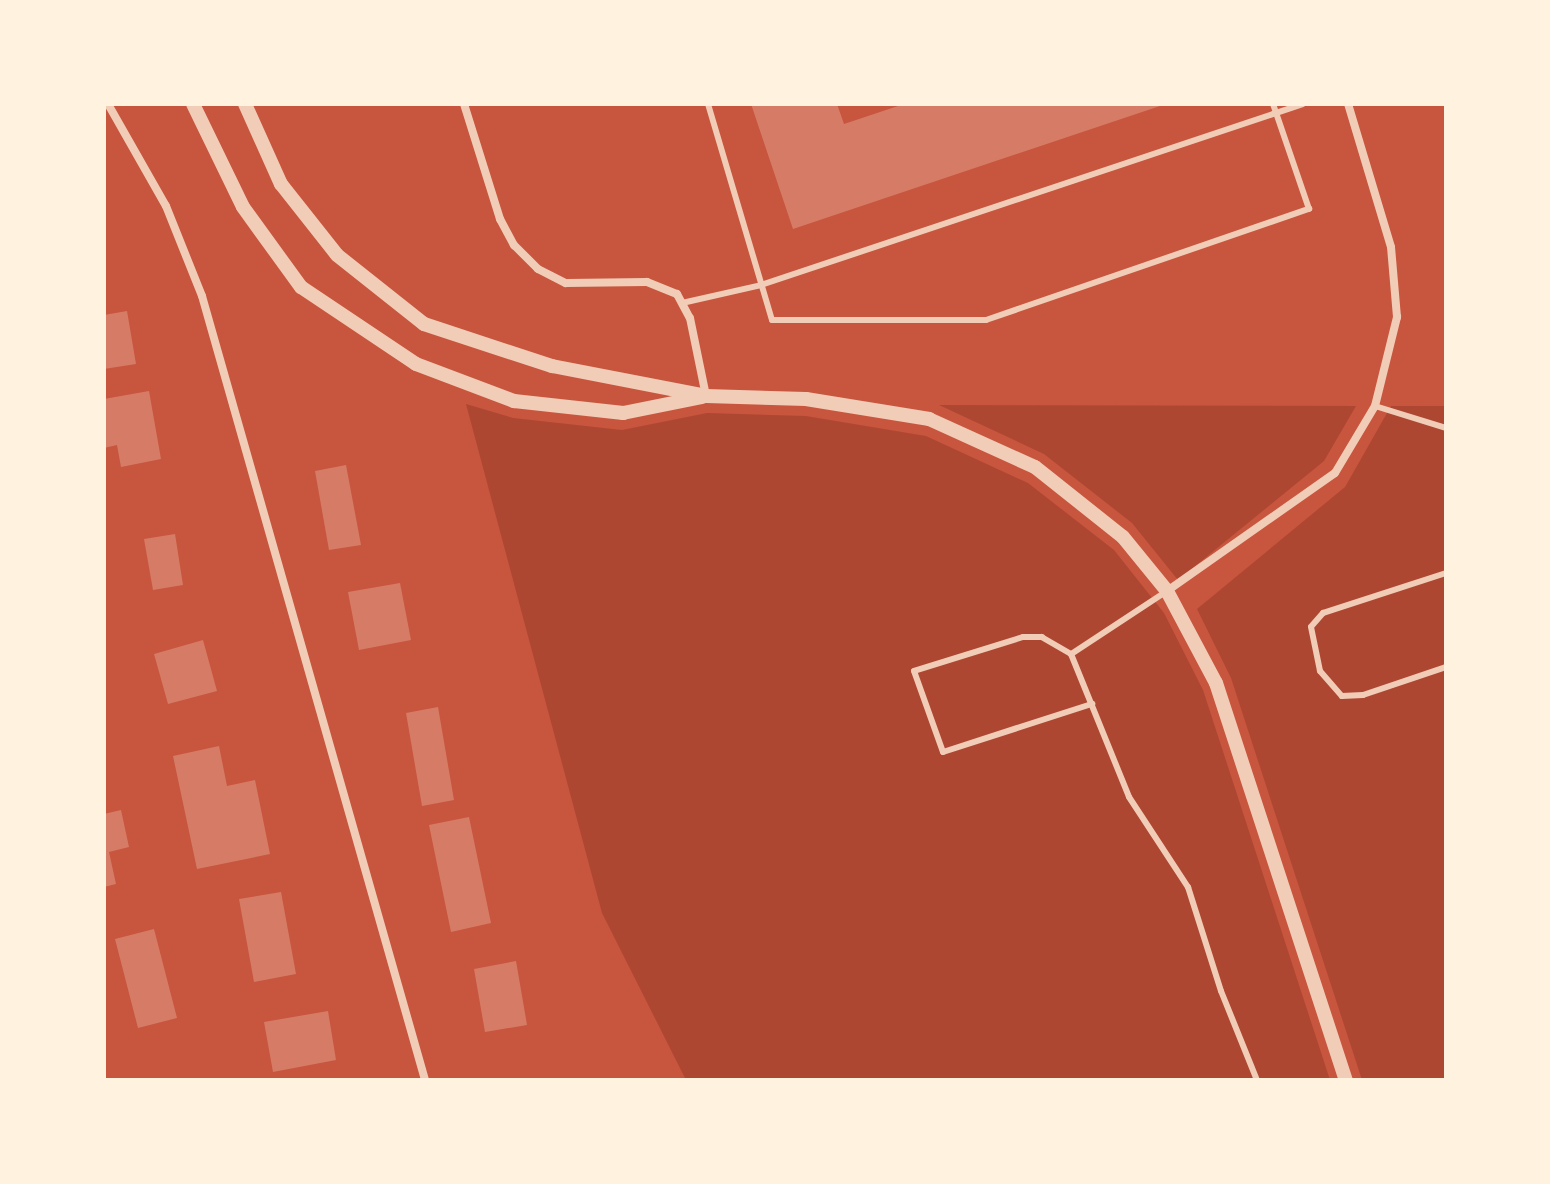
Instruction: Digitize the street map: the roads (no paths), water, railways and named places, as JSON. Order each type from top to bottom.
[{"type":"street","points":[[108,104],[166,206],[202,296],[425,1080]]},
{"type":"street","points":[[193,104],[243,207],[301,287],[416,364],[514,401],[576,408],[623,413],[706,396]]},
{"type":"street","points":[[245,104],[281,184],[337,255],[424,324],[552,366],[706,396],[806,399],[929,419],[1035,467],[1123,537],[1167,591],[1216,683],[1346,1080]]},
{"type":"street","points":[[464,104],[500,219],[514,245],[538,269],[566,283],[647,282],[677,294],[706,396]]},
{"type":"street","points":[[1167,591],[1335,473],[1375,406],[1397,317],[1391,247],[1348,104]]},
{"type":"lane","points":[[708,104],[772,320],[986,320],[1309,209],[1273,104]]},
{"type":"lane","points":[[682,303],[761,285],[1303,104]]},
{"type":"lane","points":[[1375,406],[1446,428]]},
{"type":"lane","points":[[1446,573],[1323,613],[1311,627],[1320,671],[1342,696],[1363,695],[1446,667]]},
{"type":"lane","points":[[1071,654],[1167,591]]},
{"type":"lane","points":[[1092,704],[943,752],[914,671],[1023,637],[1042,637],[1071,654],[1092,704],[1129,797],[1188,887],[1221,991],[1257,1080]]}]
